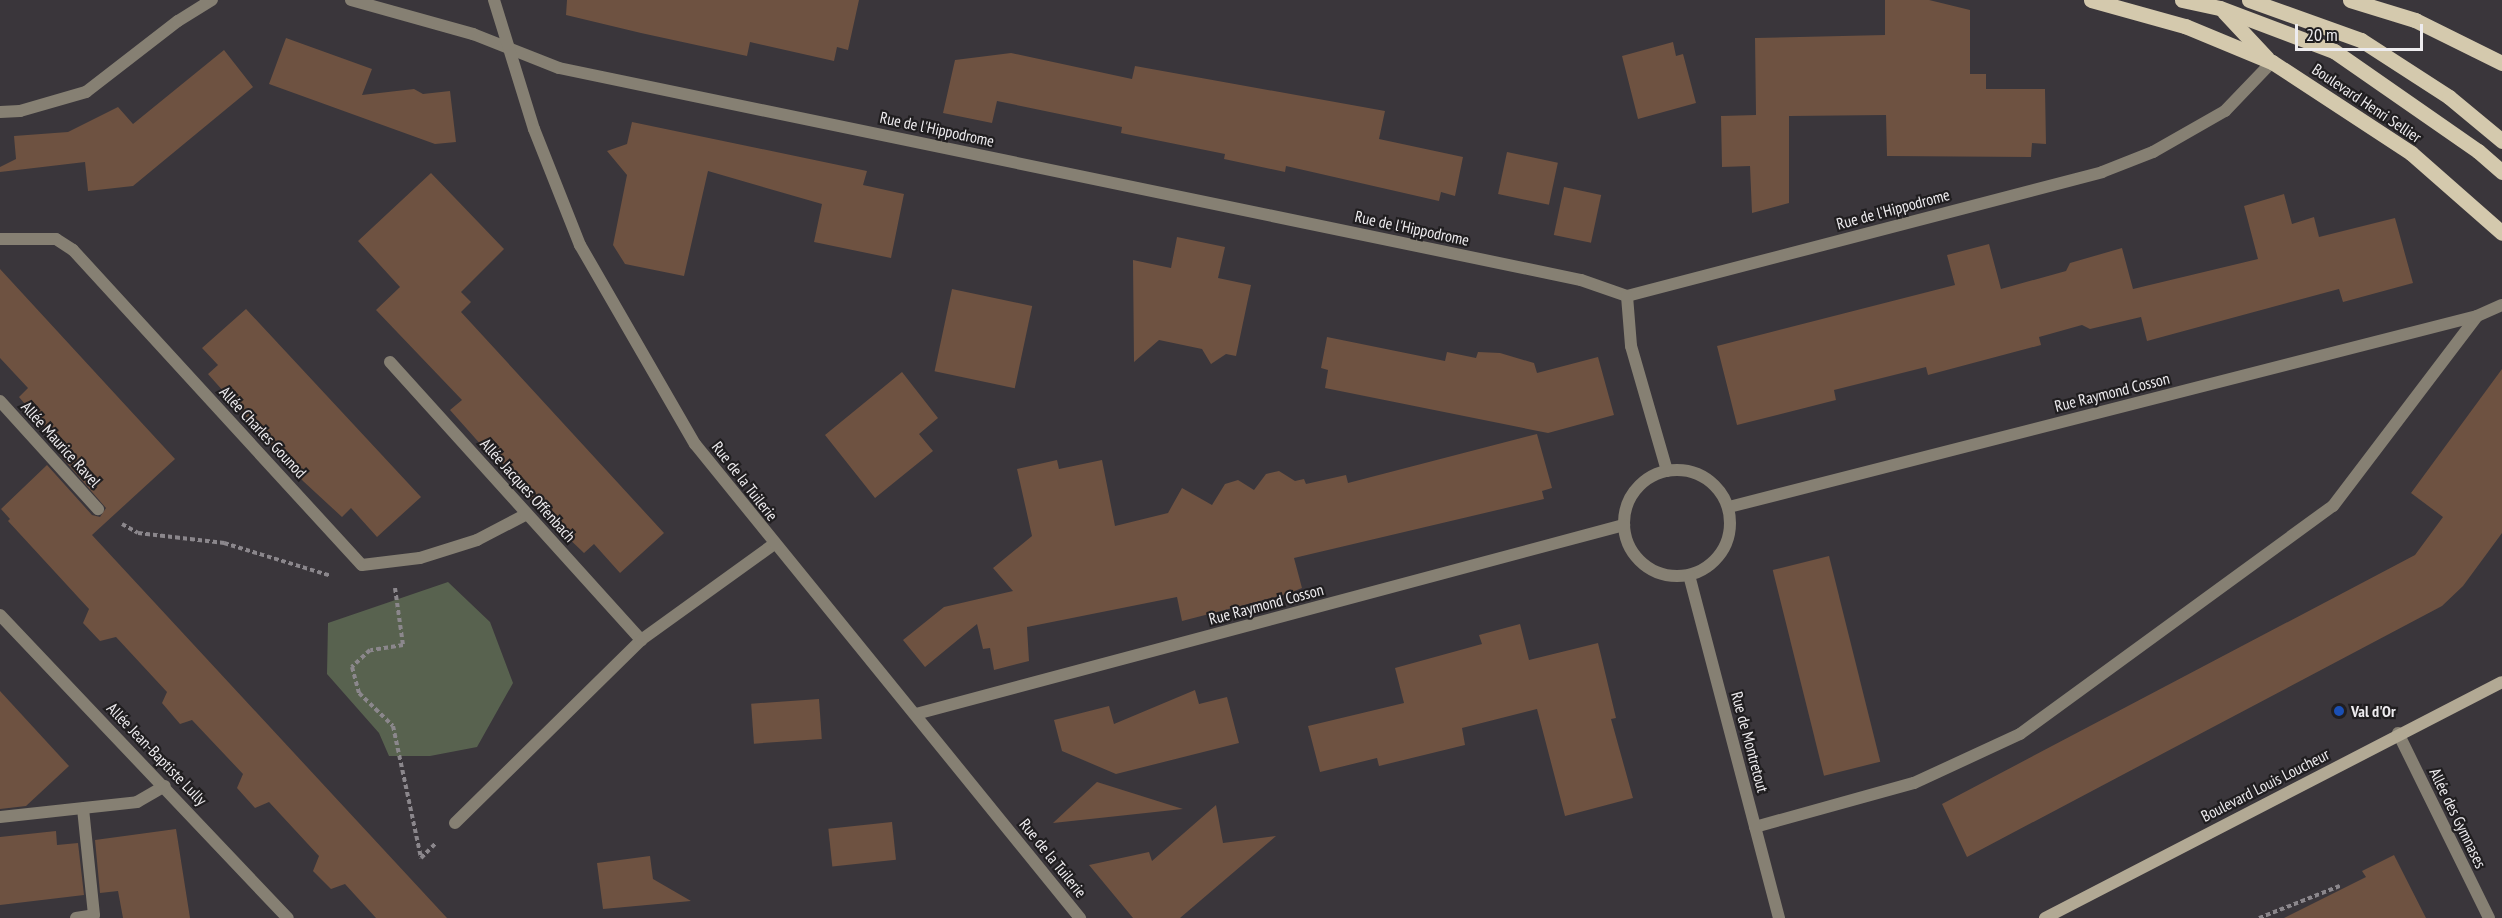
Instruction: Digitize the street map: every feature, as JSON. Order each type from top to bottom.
[{"type":"main road","name":"Boulevard Henri Sellier","points":[[2091,0],[2185,26],[2272,62],[2411,153],[2502,233]]},
{"type":"main road","name":"Boulevard Henri Sellier","points":[[2182,0],[2220,8],[2334,51],[2478,150],[2502,172]]},
{"type":"main road","points":[[2249,0],[2361,40],[2449,97],[2502,141]]},
{"type":"main road","points":[[2350,0],[2415,20],[2502,63]]},
{"type":"main road","points":[[2220,8],[2272,62]]},
{"type":"main road","name":"Boulevard Louis Loucheur","points":[[2045,918],[2398,733],[2502,682]]},
{"type":"street","points":[[0,112],[20,111],[86,92],[178,21],[212,0]]},
{"type":"street","name":"Rue de l'Hippodrome","points":[[351,0],[473,34],[509,51],[559,68],[1581,280],[1627,296],[2102,172],[2153,152],[2210,121],[2247,92],[2272,62]]},
{"type":"street","name":"Rue de la Tuilerie","points":[[494,0],[534,129],[580,245],[695,444],[1080,918]]},
{"type":"street","name":"Allée Charles Gounod","points":[[0,239],[56,239],[73,249],[362,565],[420,558],[477,540],[527,514]]},
{"type":"street","points":[[1627,296],[1631,346],[1667,471]]},
{"type":"street","name":"Rue Raymond Cosson","points":[[1729,507],[2477,316],[2502,305]]},
{"type":"street","points":[[1755,826],[1914,783],[2020,734],[2333,506],[2477,316]]},
{"type":"street","name":"Allée Jacques Offenbach","points":[[390,362],[641,640]]},
{"type":"street","name":"Allée Maurice Ravel","points":[[0,401],[98,509]]},
{"type":"street","points":[[1682,470],[1704,477],[1722,493],[1729,507],[1727,542],[1706,568],[1689,575],[1666,574],[1645,565],[1634,554],[1624,525],[1626,510],[1636,490],[1653,476],[1667,471],[1682,470]]},
{"type":"street","name":"Rue Raymond Cosson","points":[[916,714],[1624,525]]},
{"type":"street","points":[[455,823],[641,640],[774,544]]},
{"type":"street","name":"Rue de Montretout","points":[[1689,575],[1779,918]]},
{"type":"street","name":"Allée Jean-Baptiste Lully","points":[[0,615],[288,918]]},
{"type":"street","name":"Allée des Gymnases","points":[[2398,733],[2489,918]]},
{"type":"street","points":[[0,817],[137,802],[165,786]]},
{"type":"street","points":[[76,918],[94,915],[83,809]]},
{"type":"path","points":[[98,509],[138,533],[224,543],[335,577]]},
{"type":"path","points":[[391,562],[403,645],[370,650],[352,667],[359,693],[393,726],[421,858],[455,823]]},
{"type":"path","points":[[2259,918],[2340,886]]},
{"type":"green space","points":[[448,582],[490,622],[513,683],[477,747],[430,756],[389,756],[379,733],[327,674],[328,623]]},
{"type":"building","points":[[567,0],[859,0],[848,50],[837,47],[834,61],[750,42],[747,56],[641,33],[566,15]]},
{"type":"building","points":[[1885,0],[1929,0],[1970,10],[1970,74],[1986,74],[1986,89],[2045,89],[2046,144],[2032,143],[2031,157],[1887,156],[1886,115],[1789,116],[1789,203],[1752,213],[1750,166],[1722,167],[1721,116],[1756,115],[1755,38],[1885,35]]},
{"type":"building","points":[[286,38],[372,69],[362,95],[414,89],[423,94],[450,91],[456,142],[435,144],[269,84]]},
{"type":"building","points":[[1673,42],[1676,56],[1683,54],[1696,103],[1638,119],[1622,56]]},
{"type":"building","points":[[224,50],[253,87],[133,186],[88,191],[85,162],[0,172],[0,167],[16,159],[14,136],[68,132],[118,107],[133,124]]},
{"type":"building","points":[[1011,53],[1132,79],[1135,66],[1385,111],[1379,139],[1463,157],[1455,196],[1441,192],[1439,201],[1286,166],[1285,172],[1224,159],[1225,154],[1121,133],[1122,127],[997,101],[992,123],[943,113],[955,60]]},
{"type":"building","points":[[632,122],[867,171],[863,185],[904,194],[891,258],[814,242],[822,204],[708,171],[684,276],[625,264],[613,245],[627,175],[607,151],[627,144]]},
{"type":"building","points":[[1507,152],[1558,163],[1549,205],[1498,194]]},
{"type":"building","points":[[431,173],[504,249],[461,292],[471,302],[461,312],[664,533],[620,573],[594,544],[584,553],[541,512],[450,410],[462,400],[376,310],[400,287],[358,241]]},
{"type":"building","points":[[1564,187],[1601,195],[1591,243],[1554,235]]},
{"type":"building","points":[[2284,194],[2292,224],[2314,217],[2319,237],[2395,218],[2413,283],[2343,302],[2339,289],[2147,341],[2141,317],[2090,329],[2082,325],[2039,337],[2041,345],[1928,375],[1926,367],[1834,390],[1836,400],[1737,425],[1717,346],[1955,285],[1947,255],[1989,244],[2001,289],[2066,271],[2070,263],[2122,248],[2133,289],[2258,259],[2244,206]]},
{"type":"building","points":[[1177,237],[1225,247],[1218,278],[1251,285],[1236,356],[1226,354],[1211,364],[1202,349],[1159,340],[1134,362],[1133,260],[1171,268]]},
{"type":"building","points":[[0,269],[175,459],[92,535],[447,918],[376,918],[345,884],[331,889],[313,871],[319,856],[269,802],[255,808],[237,788],[243,774],[192,720],[180,724],[162,703],[167,692],[116,637],[100,641],[83,623],[89,609],[8,521],[10,519],[1,509],[47,465],[92,515],[100,517],[106,508],[59,454],[64,450],[19,397],[28,388],[0,358]]},
{"type":"building","points":[[952,289],[1032,306],[1015,388],[935,371]]},
{"type":"building","points":[[246,309],[421,497],[377,537],[351,508],[342,517],[303,481],[208,374],[218,365],[202,348]]},
{"type":"building","points":[[1327,337],[1445,361],[1447,352],[1476,358],[1478,352],[1500,353],[1534,363],[1537,373],[1598,357],[1614,415],[1548,433],[1325,388],[1328,370],[1321,368]]},
{"type":"building","points":[[2502,369],[2502,533],[2463,586],[2442,606],[1967,857],[1942,804],[2415,555],[2443,517],[2411,493]]},
{"type":"building","points":[[902,372],[938,418],[919,434],[933,451],[875,498],[825,435]]},
{"type":"building","points":[[1537,434],[1552,488],[1542,491],[1544,499],[1294,558],[1302,588],[1287,594],[1182,621],[1177,597],[1027,627],[1029,661],[994,670],[990,648],[983,649],[977,624],[925,667],[903,640],[944,607],[1013,591],[993,568],[1032,536],[1017,469],[1057,460],[1059,469],[1102,460],[1115,526],[1168,513],[1182,488],[1212,505],[1225,484],[1238,480],[1254,490],[1266,474],[1279,471],[1295,481],[1304,479],[1306,484],[1346,475],[1348,483]]},
{"type":"building","points":[[1829,556],[1880,762],[1824,776],[1773,570]]},
{"type":"building","points":[[1520,624],[1529,660],[1598,643],[1616,718],[1611,719],[1633,798],[1565,816],[1537,709],[1462,728],[1465,745],[1379,766],[1377,758],[1320,772],[1308,726],[1404,703],[1395,668],[1482,644],[1479,635]]},
{"type":"building","points":[[1195,690],[1199,704],[1227,697],[1239,743],[1116,774],[1062,751],[1054,720],[1109,706],[1114,724]]},
{"type":"building","points":[[0,691],[69,766],[26,806],[0,809]]},
{"type":"building","points":[[819,699],[822,739],[754,744],[751,704]]},
{"type":"building","points":[[1097,782],[1183,809],[1053,823]]},
{"type":"building","points":[[1216,805],[1223,843],[1276,836],[1180,918],[1133,918],[1089,865],[1149,852],[1152,861]]},
{"type":"building","points":[[892,822],[896,860],[832,866],[828,829]]},
{"type":"building","points":[[176,829],[190,918],[123,918],[118,891],[100,893],[95,840]]},
{"type":"building","points":[[56,831],[57,845],[78,843],[84,895],[0,905],[0,837]]},
{"type":"building","points":[[2394,855],[2426,918],[2284,918],[2366,877],[2362,871]]},
{"type":"building","points":[[650,856],[653,879],[691,901],[603,909],[597,863]]},
{"type":"place","name":"Val d'Or","points":[[2339,711]]}]
